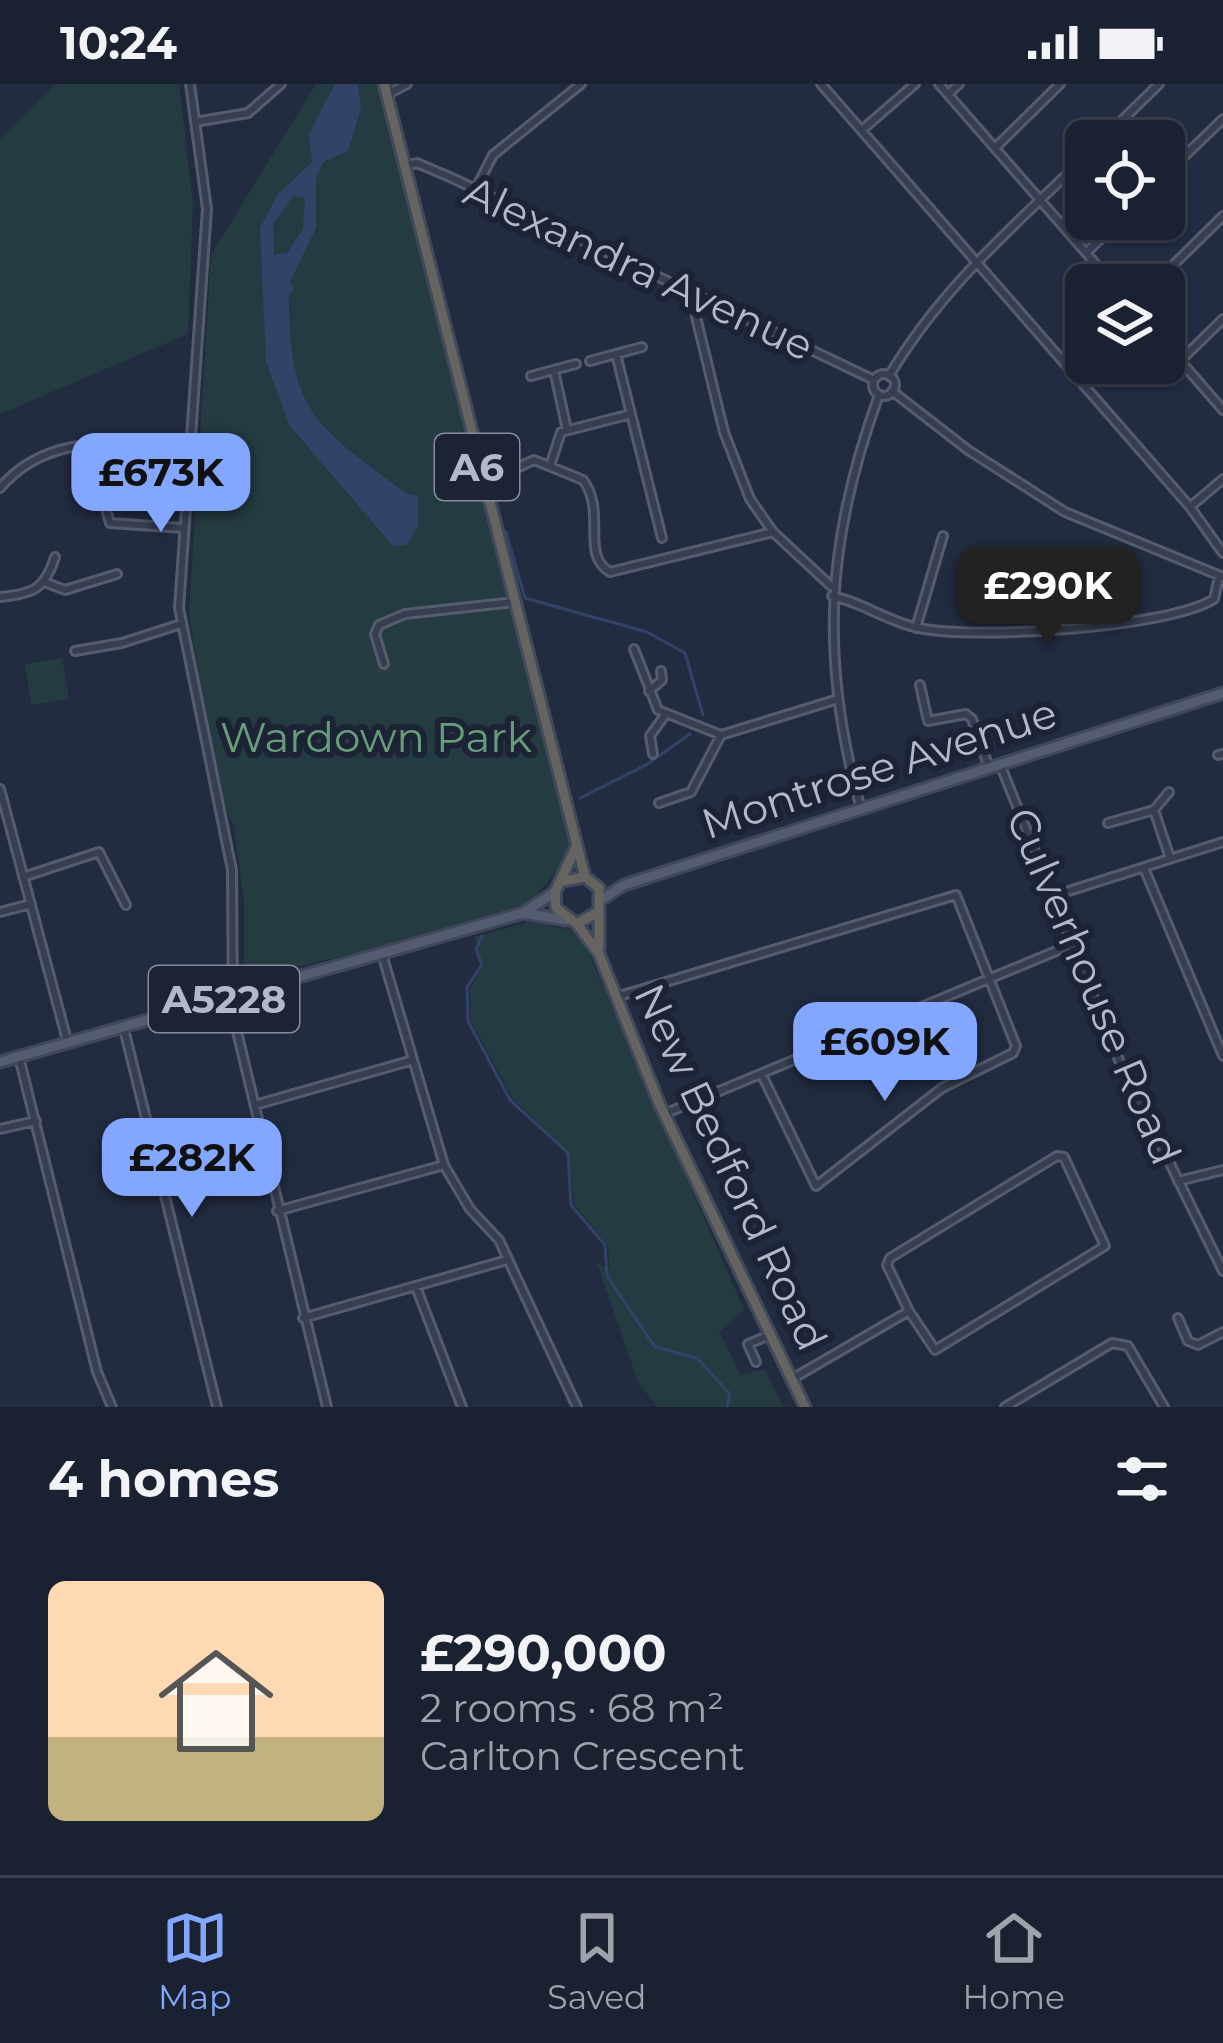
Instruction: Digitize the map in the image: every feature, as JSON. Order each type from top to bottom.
[{"type":"highway","name":"A6","points":[[385,90],[482,484],[557,753],[576,848],[591,880]]},
{"type":"highway","points":[[563,881],[591,880],[601,905],[571,922],[556,908],[555,892],[576,848]]},
{"type":"highway","name":"New Bedford Road","points":[[599,954],[601,905]]},
{"type":"highway","name":"New Bedford Road","points":[[571,922],[599,954],[664,1114],[805,1407]]},
{"type":"main road","name":"Montrose Avenue","points":[[601,905],[624,885],[1223,693]]},
{"type":"main road","name":"Montrose Avenue","points":[[591,880],[624,885]]},
{"type":"main road","name":"A5228","points":[[0,1062],[523,914],[555,892]]},
{"type":"main road","name":"A5228","points":[[523,914],[571,922]]},
{"type":"street","points":[[190,84],[207,208],[182,528],[181,624],[232,870],[232,997],[253,1105],[327,1407]]},
{"type":"street","points":[[195,122],[248,113],[281,84]]},
{"type":"street","points":[[385,90],[407,84]]},
{"type":"street","points":[[476,190],[493,155],[581,84]]},
{"type":"street","points":[[820,84],[1190,507],[1223,553]]},
{"type":"street","points":[[862,130],[915,84]]},
{"type":"street","points":[[939,84],[1096,264]]},
{"type":"street","points":[[948,94],[959,84]]},
{"type":"street","points":[[994,148],[1060,84]]},
{"type":"street","points":[[1122,120],[1159,84]]},
{"type":"street","points":[[1185,155],[1223,118]]},
{"type":"street","name":"Alexandra Avenue","points":[[404,166],[417,163],[874,380]]},
{"type":"street","points":[[698,297],[695,317],[729,448],[750,500],[772,532],[832,591],[916,628],[975,633],[1175,617],[1214,599],[1221,577],[1065,512],[968,450],[892,391],[890,376],[934,307],[1023,212],[1065,176]]},
{"type":"street","points":[[1174,264],[1223,216]]},
{"type":"street","points":[[1086,253],[1099,240]]},
{"type":"street","points":[[1185,356],[1223,319]]},
{"type":"street","points":[[590,361],[642,347]]},
{"type":"street","points":[[616,354],[662,538]]},
{"type":"street","points":[[531,376],[576,364]]},
{"type":"street","points":[[1185,367],[1223,410]]},
{"type":"street","points":[[554,370],[567,430]]},
{"type":"street","points":[[861,809],[838,699],[832,591],[850,480],[880,395],[874,380],[890,376]]},
{"type":"street","points":[[880,395],[892,391]]},
{"type":"street","points":[[551,463],[556,438],[567,430],[631,414]]},
{"type":"street","points":[[0,488],[16,469],[47,450],[75,444],[189,446]]},
{"type":"street","points":[[482,484],[519,463],[551,463],[591,490],[598,523],[596,562],[616,572],[772,532]]},
{"type":"street","points":[[1190,507],[1223,479]]},
{"type":"street","points":[[107,513],[110,523],[182,528]]},
{"type":"street","points":[[916,628],[944,536]]},
{"type":"street","points":[[0,597],[30,594],[46,583],[55,557]]},
{"type":"street","points":[[46,583],[65,590],[117,574]]},
{"type":"street","points":[[384,664],[375,634],[394,617],[515,602]]},
{"type":"street","points":[[75,651],[122,643],[181,624]]},
{"type":"street","points":[[634,649],[650,706],[721,735],[838,699]]},
{"type":"street","points":[[649,691],[662,680],[661,671]]},
{"type":"street","name":"Culverhouse Road","points":[[920,685],[928,721],[970,716],[1053,896],[1118,1058],[1223,1270]]},
{"type":"street","points":[[652,754],[650,736],[665,715]]},
{"type":"street","points":[[658,802],[691,792],[721,735]]},
{"type":"street","points":[[0,789],[68,1044]]},
{"type":"street","points":[[1108,823],[1154,810],[1169,792]]},
{"type":"street","points":[[1154,810],[1170,859]]},
{"type":"street","points":[[1053,896],[1223,842]]},
{"type":"street","points":[[23,877],[99,852],[127,905]]},
{"type":"street","points":[[1144,868],[1223,1056]]},
{"type":"street","points":[[615,998],[950,893],[990,979],[1016,1046],[1013,1053],[926,1099],[822,1185],[812,1182],[762,1075]]},
{"type":"street","points":[[0,912],[31,904]]},
{"type":"street","points":[[664,1114],[1073,944]]},
{"type":"street","points":[[382,954],[444,1165],[509,1260],[577,1407]]},
{"type":"street","points":[[124,1029],[217,1407]]},
{"type":"street","points":[[20,1057],[97,1372],[112,1407]]},
{"type":"street","points":[[253,1105],[413,1060]]},
{"type":"street","points":[[0,1130],[37,1121]]},
{"type":"street","points":[[1057,1156],[1064,1157],[1105,1246],[935,1350],[909,1311],[887,1265],[890,1258],[1057,1156]]},
{"type":"street","points":[[278,1211],[444,1165]]},
{"type":"street","points":[[1178,1180],[1223,1170]]},
{"type":"street","points":[[303,1318],[509,1260]]},
{"type":"street","points":[[416,1286],[462,1407]]},
{"type":"street","points":[[792,1379],[909,1311]]},
{"type":"street","points":[[1178,1318],[1188,1341],[1198,1345],[1223,1332]]},
{"type":"street","points":[[743,1334],[756,1362]]},
{"type":"street","points":[[748,1344],[770,1335]]},
{"type":"street","points":[[1005,1407],[1112,1343],[1128,1346],[1164,1407]]},
{"type":"green space","points":[[56,84],[179,84],[193,204],[188,334],[0,414],[0,139]]},
{"type":"green space","name":"Wardown Park","points":[[316,84],[378,84],[569,845],[564,862],[529,904],[382,947],[244,979],[244,903],[234,826],[219,798],[189,615],[211,255]]},
{"type":"green space","points":[[62,658],[69,699],[31,705],[25,664]]},
{"type":"green space","points":[[529,922],[572,930],[586,947],[744,1310],[719,1332],[741,1375],[765,1369],[783,1407],[657,1407],[638,1382],[597,1263],[610,1270],[608,1246],[574,1204],[569,1153],[513,1099],[471,1021],[470,989],[483,966],[474,937]]},
{"type":"water","points":[[335,84],[358,84],[361,109],[348,151],[323,162],[316,179],[316,228],[290,282],[294,289],[289,294],[290,335],[294,367],[314,414],[351,452],[407,494],[418,496],[418,527],[406,545],[393,546],[290,426],[266,362],[260,228],[278,194],[312,162],[309,134]],"holes":[[[293,196],[305,198],[303,229],[287,253],[274,255],[273,224]]]},
{"type":"waterway","points":[[506,532],[525,598],[647,632],[685,653],[703,715]]},
{"type":"waterway","points":[[580,798],[646,765],[690,734]]},
{"type":"waterway","points":[[482,936],[476,949],[482,965],[467,987],[468,1021],[510,1100],[568,1153],[571,1205],[605,1245],[607,1276],[655,1347],[697,1358],[730,1394],[727,1407]]}]
